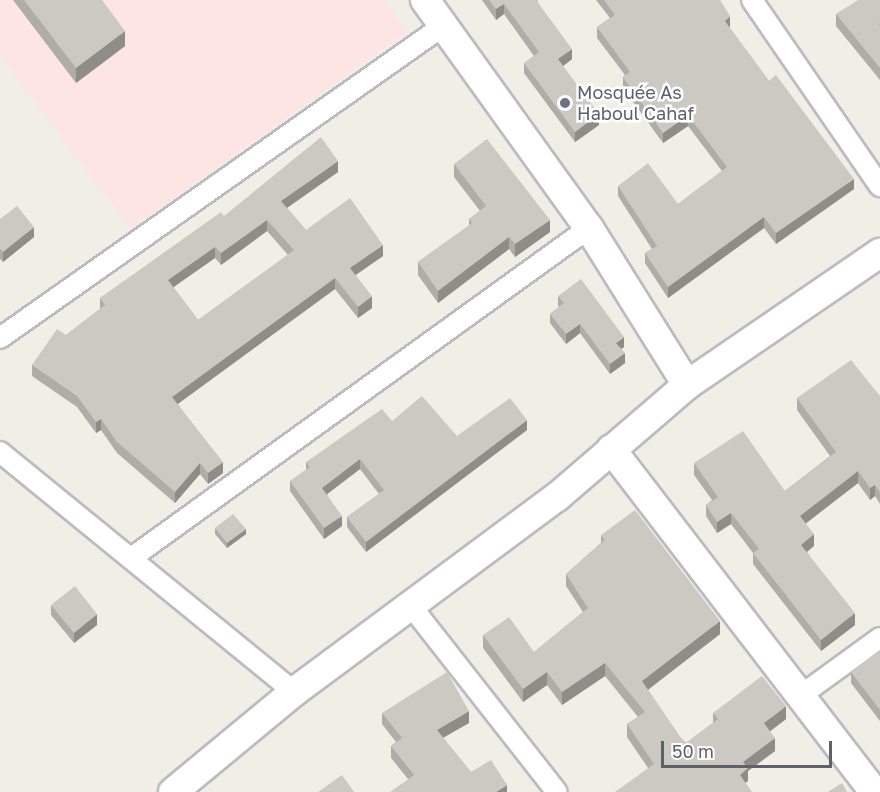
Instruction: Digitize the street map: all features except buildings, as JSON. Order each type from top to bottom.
[{"type":"street","points":[[425,0],[589,228],[687,384]]},
{"type":"street","points":[[752,0],[880,186]]},
{"type":"street","points":[[0,338],[443,26]]},
{"type":"street","points":[[134,556],[589,228]]},
{"type":"street","points":[[173,792],[294,692],[557,497],[687,384],[880,253]]},
{"type":"street","points":[[611,449],[874,792]]},
{"type":"street","points":[[0,452],[134,556],[294,692]]},
{"type":"street","points":[[411,606],[557,792]]},
{"type":"street","points":[[800,696],[880,638]]},
{"type":"shaded area","points":[[0,0],[383,0],[407,32],[131,229],[0,55]]},
{"type":"place","name":"Mosquée As Haboul Cahaf","points":[[565,103]]}]
